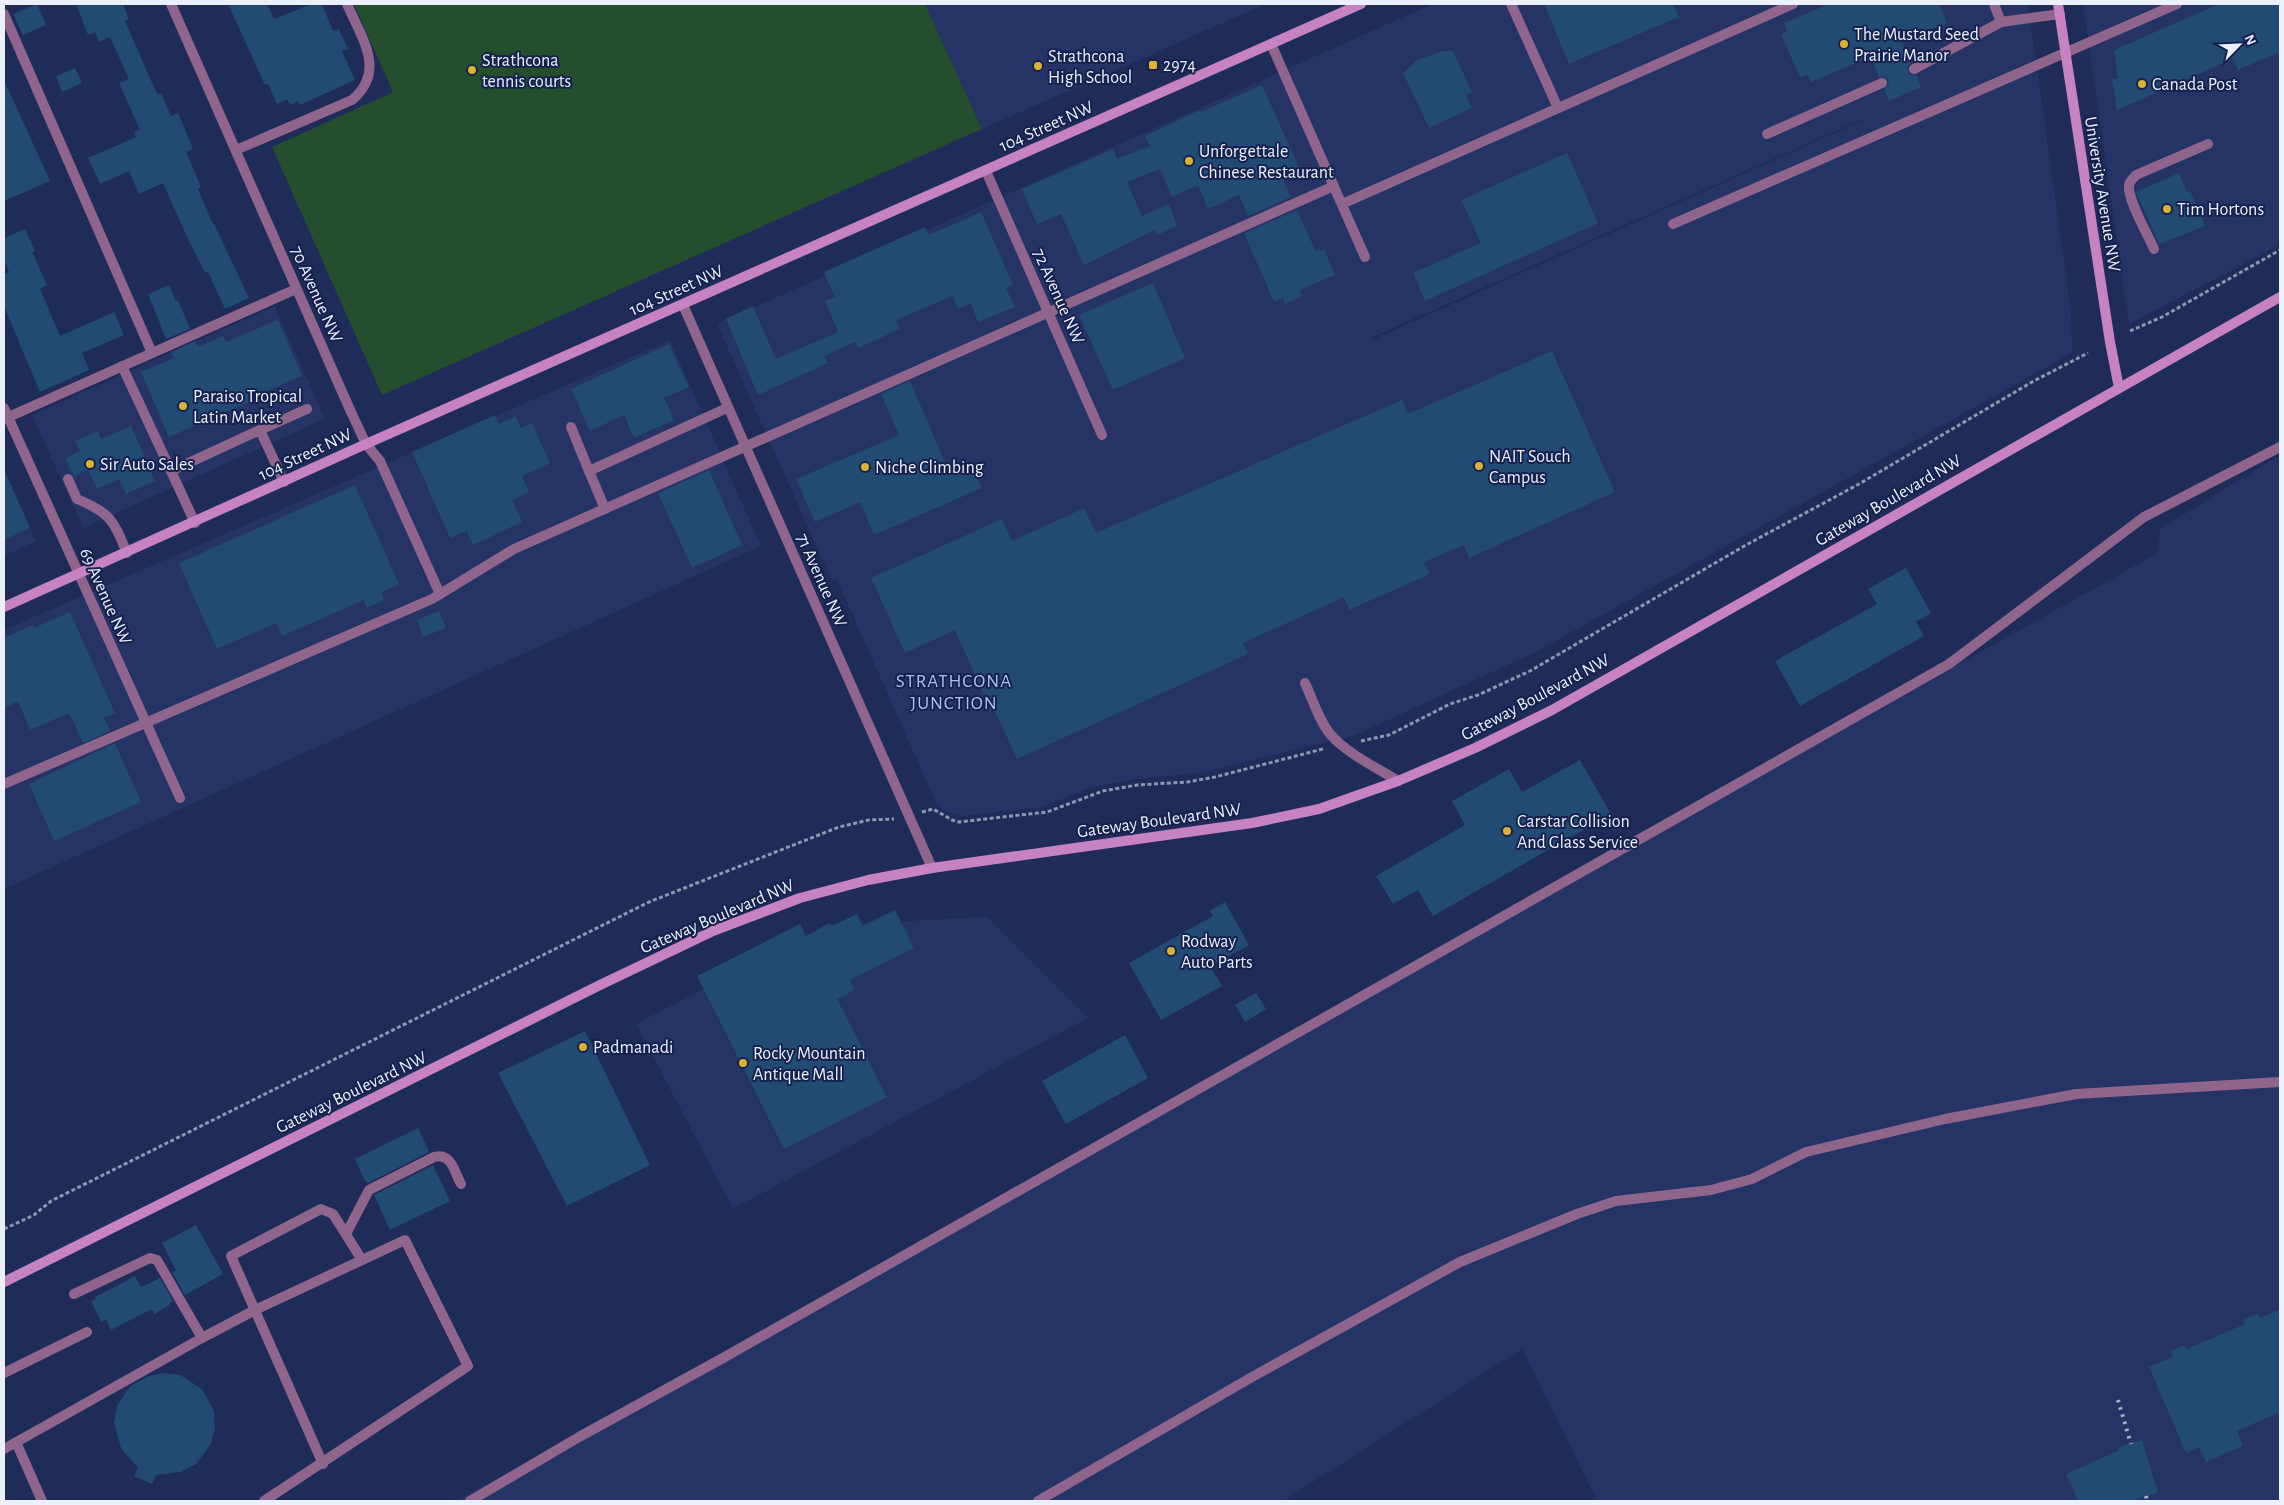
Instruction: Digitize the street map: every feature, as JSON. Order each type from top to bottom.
[{"type":"main road","name":"104 Street NW","points":[[4,607],[195,523],[366,444],[1361,4]]},
{"type":"main road","name":"University Avenue NW","points":[[2059,9],[2107,323],[2119,388]]},
{"type":"main road","name":"Gateway Boulevard NW","points":[[4,1282],[600,985],[713,931],[800,898],[868,880],[932,868],[1252,824],[1318,808],[1398,782],[1475,748],[1552,710],[2280,297]]},
{"type":"street","name":"70 Avenue NW","points":[[171,4],[366,444],[380,461],[440,594]]},
{"type":"street","points":[[236,150],[352,100],[362,92],[371,67],[368,52],[346,4]]},
{"type":"street","points":[[1511,4],[1558,108]]},
{"type":"street","points":[[1342,204],[1793,4]]},
{"type":"street","points":[[1994,4],[2001,22]]},
{"type":"street","points":[[1673,224],[2177,4]]},
{"type":"street","points":[[1914,69],[2001,22],[2059,9]]},
{"type":"street","points":[[4,14],[152,353]]},
{"type":"street","points":[[1271,44],[1365,257]]},
{"type":"street","points":[[1767,134],[1882,83]]},
{"type":"street","points":[[2154,249],[2131,197],[2129,185],[2131,180],[2136,176],[2208,144]]},
{"type":"street","name":"72 Avenue NW","points":[[986,171],[1102,435]]},
{"type":"street","points":[[4,784],[440,594],[514,549],[1334,186]]},
{"type":"street","points":[[5,414],[122,366],[296,289]]},
{"type":"street","name":"71 Avenue NW","points":[[683,305],[932,868]]},
{"type":"street","points":[[122,366],[195,523]]},
{"type":"street","points":[[589,471],[727,408]]},
{"type":"street","points":[[171,471],[307,409]]},
{"type":"street","name":"69 Avenue NW","points":[[5,414],[180,798]]},
{"type":"street","points":[[571,427],[605,509]]},
{"type":"street","points":[[260,430],[284,482]]},
{"type":"street","points":[[470,1501],[579,1437],[740,1348],[1949,664],[2144,517],[2280,447]]},
{"type":"street","points":[[68,479],[77,499],[99,508],[113,521],[127,553]]},
{"type":"street","points":[[1305,683],[1330,734],[1340,744],[1398,782]]},
{"type":"street","points":[[1038,1501],[1252,1377],[1460,1262],[1577,1214],[1616,1201],[1711,1190],[1752,1179],[1806,1152],[1945,1119],[2020,1104],[2076,1094],[2280,1082]]},
{"type":"street","points":[[346,1234],[369,1190],[434,1157],[442,1154],[447,1157],[461,1184]]},
{"type":"street","points":[[324,1464],[231,1256],[322,1209],[333,1214],[362,1260]]},
{"type":"street","points":[[4,1449],[255,1310],[405,1240],[468,1366],[324,1464],[264,1501]]},
{"type":"street","points":[[74,1294],[150,1258],[157,1260],[202,1338]]},
{"type":"street","points":[[4,1373],[87,1332]]},
{"type":"street","points":[[16,1442],[42,1501]]},
{"type":"path","points":[[2130,331],[2162,317],[2280,250]]},
{"type":"path","points":[[1356,742],[1389,734],[1450,704],[1478,695],[1530,670],[1746,545],[1859,484],[2032,382],[2088,353]]},
{"type":"path","points":[[933,809],[959,822],[1047,812],[1103,792],[1138,785],[1188,782],[1215,777],[1332,746]]},
{"type":"path","points":[[4,1229],[34,1214],[51,1201],[650,902],[816,835],[856,822],[885,821]]},
{"type":"shaded area","name":"Strathcona High School","points":[[925,4],[1266,4],[982,129]]},
{"type":"shaded area","points":[[1432,4],[2028,4],[2071,312],[2072,353],[1538,651],[1356,735],[1199,773],[1136,779],[1089,788],[1043,807],[962,816],[945,811],[936,803],[837,580],[832,581],[717,324]],"holes":[[[1861,120],[1861,121],[1374,339],[1373,337]]]},
{"type":"shaded area","points":[[2083,4],[2280,4],[2280,245],[2129,324]]},
{"type":"shaded area","points":[[275,306],[325,419],[83,528],[32,415]]},
{"type":"shaded area","points":[[670,340],[761,546],[4,889],[4,630]]},
{"type":"shaded area","points":[[2280,455],[2280,1501],[1597,1501],[1522,1349],[1283,1501],[456,1501],[2158,553],[2160,529]]},
{"type":"shaded area","points":[[4,468],[36,541],[4,556]]},
{"type":"shaded area","points":[[988,917],[1088,1018],[733,1209],[636,1024],[825,925]]},
{"type":"green space","points":[[354,4],[925,4],[982,129],[382,395],[272,147],[393,92]]},
{"type":"building","points":[[37,4],[46,25],[23,35],[13,14]]},
{"type":"building","points":[[76,4],[123,4],[129,19],[125,21],[158,95],[161,93],[171,116],[178,113],[193,149],[186,152],[201,187],[198,189],[249,298],[225,309],[208,272],[205,273],[188,239],[163,183],[139,194],[129,171],[100,184],[88,158],[136,137],[134,132],[140,130],[119,83],[129,79],[110,37],[99,42],[95,32],[88,35]]},
{"type":"building","points":[[228,4],[267,4],[274,19],[311,4],[322,4],[333,31],[339,29],[348,49],[342,51],[355,80],[300,105],[298,101],[290,105],[287,99],[277,104],[268,84],[265,85]]},
{"type":"building","points":[[1544,4],[1673,4],[1679,17],[1569,64]]},
{"type":"building","name":"The Mustard Seed Prairie Manor","points":[[1829,4],[1939,4],[1947,23],[1902,42],[1911,63],[1908,66],[1908,72],[1911,75],[1916,75],[1921,87],[1889,101],[1884,89],[1889,84],[1888,80],[1883,76],[1879,77],[1872,60],[1869,62],[1867,58],[1811,82],[1808,75],[1800,78],[1781,34],[1787,31],[1784,23]]},
{"type":"building","points":[[2219,4],[2280,4],[2280,52],[2238,70],[2233,59],[2117,110],[2112,79],[2118,78],[2114,50]]},
{"type":"building","points":[[1443,51],[1453,51],[1472,92],[1466,95],[1472,108],[1429,128],[1403,73],[1417,60]]},
{"type":"building","points":[[75,68],[82,83],[62,92],[56,76]]},
{"type":"building","points":[[4,80],[50,181],[4,201]]},
{"type":"building","points":[[1262,85],[1301,172],[1283,180],[1291,197],[1248,216],[1239,195],[1208,209],[1198,185],[1172,197],[1160,169],[1127,182],[1142,216],[1169,204],[1177,226],[1157,235],[1155,230],[1084,265],[1061,214],[1037,224],[1022,189],[1113,149],[1117,159],[1150,146],[1145,136],[1200,110],[1201,112]]},
{"type":"building","points":[[1567,153],[1598,223],[1425,301],[1413,273],[1481,243],[1461,200]]},
{"type":"building","points":[[2179,173],[2187,192],[2190,191],[2205,226],[2159,244],[2136,192]]},
{"type":"building","points":[[1297,210],[1316,252],[1324,249],[1335,275],[1300,290],[1302,296],[1285,304],[1283,298],[1274,302],[1244,233]]},
{"type":"building","points":[[981,212],[1013,285],[1006,288],[1015,307],[978,322],[971,303],[958,309],[952,296],[896,320],[900,329],[858,348],[855,342],[824,356],[828,363],[758,395],[726,319],[753,306],[776,359],[838,332],[825,301],[835,297],[824,272],[925,227],[929,235]]},
{"type":"building","points":[[25,229],[35,251],[32,252],[47,285],[40,289],[60,336],[114,312],[124,335],[82,353],[89,370],[40,392],[4,306],[4,275],[9,272],[4,260],[4,238]]},
{"type":"building","points":[[1153,283],[1185,358],[1113,390],[1079,315]]},
{"type":"building","points":[[169,285],[176,301],[178,300],[190,329],[166,339],[148,294]]},
{"type":"building","points":[[278,320],[302,376],[250,398],[251,401],[169,437],[141,372],[174,358],[171,352],[195,341],[198,347],[223,336],[226,342]]},
{"type":"building","points":[[669,344],[689,387],[664,398],[674,420],[634,438],[624,415],[590,431],[571,389]]},
{"type":"building","points":[[1552,351],[1615,492],[1469,558],[1464,545],[1424,562],[1430,574],[1349,610],[1344,597],[1243,643],[1248,654],[1017,759],[994,709],[991,711],[955,630],[905,653],[871,578],[1002,519],[1012,541],[1084,508],[1096,533],[1402,400],[1408,414]]},
{"type":"building","points":[[910,381],[950,474],[972,465],[982,488],[874,535],[860,502],[815,522],[796,479],[899,435],[881,394]]},
{"type":"building","points":[[495,415],[499,424],[516,416],[521,428],[532,423],[550,463],[522,476],[529,492],[512,500],[522,522],[473,545],[467,531],[450,538],[412,452]]},
{"type":"building","points":[[131,426],[155,481],[126,494],[119,479],[97,489],[88,470],[74,476],[65,458],[80,451],[75,441],[98,431],[101,439]]},
{"type":"building","points":[[4,470],[30,528],[4,540]]},
{"type":"building","points":[[709,470],[742,545],[692,568],[658,493]]},
{"type":"building","points":[[355,485],[399,584],[381,593],[384,600],[367,608],[364,600],[282,636],[276,623],[217,649],[179,563]]},
{"type":"building","points":[[1906,568],[1931,613],[1916,622],[1924,636],[1800,706],[1775,661],[1877,604],[1868,589]]},
{"type":"building","points":[[439,611],[446,628],[423,637],[417,620]]},
{"type":"building","points":[[70,612],[115,713],[104,718],[110,731],[83,743],[69,713],[30,730],[18,701],[4,708],[4,638],[33,625],[34,628]]},
{"type":"building","points":[[115,743],[141,802],[54,841],[29,784]]},
{"type":"building","points":[[1580,760],[1611,814],[1433,916],[1418,890],[1393,904],[1376,876],[1465,825],[1452,801],[1509,769],[1522,792]]},
{"type":"building","points":[[1225,902],[1249,945],[1210,966],[1222,986],[1161,1020],[1129,963],[1213,916],[1210,911]]},
{"type":"building","points":[[895,910],[914,948],[850,980],[855,990],[837,999],[887,1097],[784,1149],[697,976],[800,924],[806,936],[830,923],[832,926],[857,914],[863,926]]},
{"type":"building","points":[[1256,993],[1266,1009],[1245,1022],[1235,1005]]},
{"type":"building","points":[[585,1031],[650,1165],[567,1206],[498,1073]]},
{"type":"building","points":[[1125,1035],[1148,1078],[1066,1124],[1042,1081]]},
{"type":"building","points":[[418,1128],[429,1151],[427,1153],[368,1183],[365,1181],[355,1159]]},
{"type":"building","points":[[433,1165],[450,1201],[390,1230],[374,1195]]},
{"type":"building","points":[[196,1225],[223,1274],[185,1295],[172,1272],[176,1270],[162,1243]]},
{"type":"building","points":[[135,1276],[141,1287],[160,1278],[173,1301],[170,1305],[154,1314],[152,1309],[111,1330],[106,1319],[101,1322],[91,1301],[96,1299],[95,1297]]},
{"type":"building","points":[[2280,1309],[2280,1412],[2237,1431],[2243,1446],[2206,1462],[2199,1447],[2186,1453],[2149,1367],[2173,1357],[2171,1351],[2185,1345],[2187,1349],[2245,1324],[2243,1320],[2258,1313],[2260,1318]]},
{"type":"building","points":[[163,1373],[180,1375],[202,1389],[214,1411],[215,1428],[211,1444],[196,1464],[181,1472],[156,1475],[152,1484],[134,1476],[138,1468],[121,1448],[114,1423],[117,1406],[132,1385],[149,1376]]},
{"type":"building","points":[[2142,1440],[2158,1493],[2130,1501],[2078,1501],[2066,1474],[2118,1451],[2117,1448]]},
{"type":"railway","points":[[2118,1400],[2131,1444]]},
{"type":"railway","points":[[2146,1496],[2147,1501]]},
{"type":"place","name":"The Mustard Seed Prairie Manor","points":[[1844,44]]},
{"type":"place","name":"2974","points":[[1153,65]]},
{"type":"place","name":"Strathcona High School","points":[[1038,66]]},
{"type":"place","name":"Strathcona tennis courts","points":[[472,70]]},
{"type":"place","name":"Canada Post","points":[[2142,84]]},
{"type":"place","name":"Unforgettale Chinese Restaurant","points":[[1189,161]]},
{"type":"place","name":"Tim Hortons","points":[[2167,209]]},
{"type":"place","name":"Paraiso Tropical Latin Market","points":[[183,406]]},
{"type":"place","name":"Sir Auto Sales","points":[[90,464]]},
{"type":"place","name":"NAIT Souch Campus","points":[[1479,466]]},
{"type":"place","name":"Niche Climbing","points":[[865,467]]},
{"type":"place","name":"Carstar Collision And Glass Service","points":[[1507,831]]},
{"type":"place","name":"Rodway Auto Parts","points":[[1171,951]]},
{"type":"place","name":"Padmanadi","points":[[583,1047]]},
{"type":"place","name":"Rocky Mountain Antique Mall","points":[[743,1063]]},
{"type":"district","name":"STRATHCONA JUNCTION","points":[[954,691]]}]
